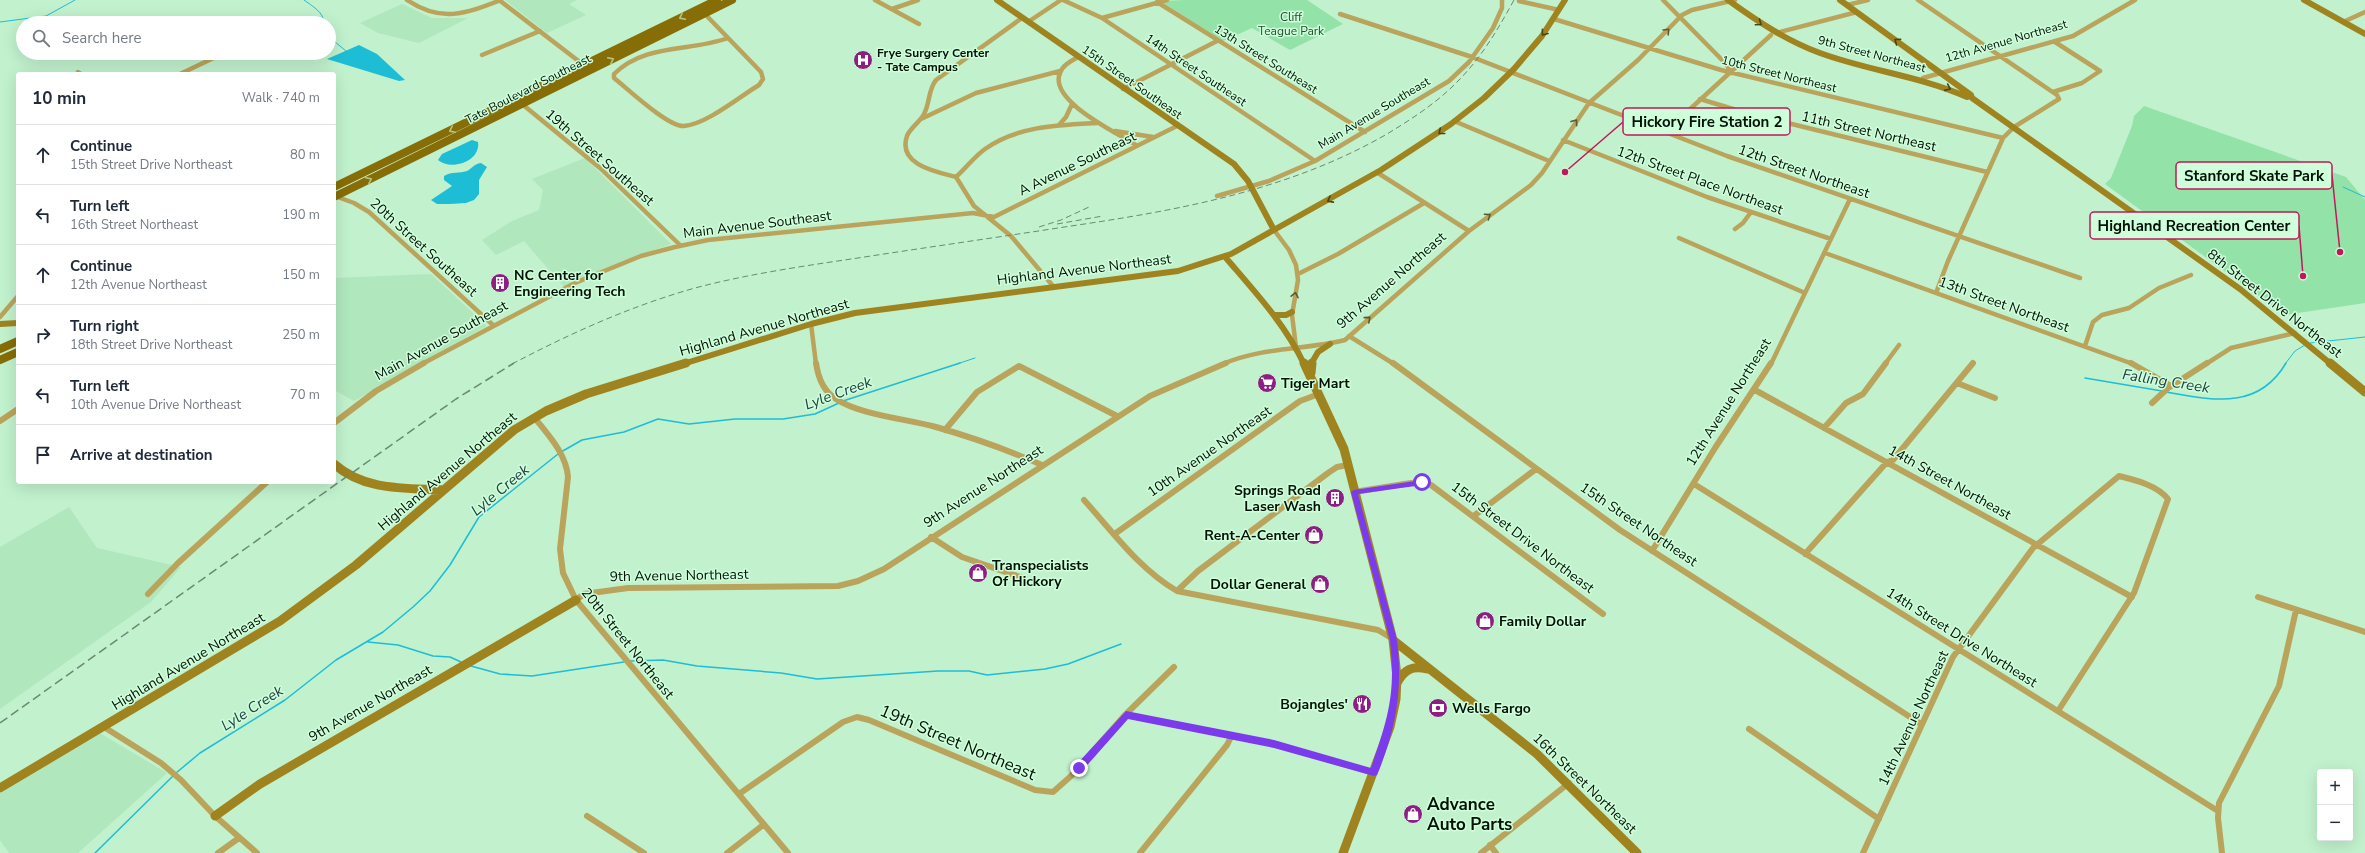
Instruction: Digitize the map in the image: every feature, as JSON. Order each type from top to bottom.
[{"type":"main road","name":"Tate Boulevard Southeast","points":[[336,196],[590,70],[702,11],[717,0]]},
{"type":"main road","name":"Tate Boulevard Southeast","points":[[336,186],[583,65],[702,11],[732,0]]},
{"type":"main road","name":"15th Street Southeast","points":[[997,0],[1234,164],[1250,185]]},
{"type":"main road","name":"Highland Avenue Northeast","points":[[0,788],[246,642],[306,603],[356,565],[514,430],[534,417],[586,394],[811,324],[866,311],[1178,270],[1226,258],[1256,243],[1274,230],[1378,173],[1421,147],[1512,73],[1554,19],[1565,0]]},
{"type":"main road","name":"9th Street Northeast","points":[[1731,0],[1772,34],[1828,55],[1924,78],[1972,98]]},
{"type":"main road","points":[[1840,0],[1971,95],[1972,98]]},
{"type":"main road","points":[[2304,0],[2365,34]]},
{"type":"main road","name":"8th Street Drive Northeast","points":[[1972,98],[2212,268],[2295,333],[2365,392]]},
{"type":"main road","points":[[1250,185],[1274,230]]},
{"type":"main road","points":[[1226,258],[1274,315],[1296,347],[1338,434],[1348,465],[1393,640],[1397,685],[1392,719],[1374,772],[1343,853]]},
{"type":"main road","points":[[1274,315],[1292,312]]},
{"type":"main road","points":[[0,324],[16,323]]},
{"type":"main road","points":[[0,349],[16,342]]},
{"type":"main road","points":[[1311,376],[1312,359],[1321,348],[1330,344]]},
{"type":"main road","points":[[0,360],[16,353]]},
{"type":"main road","points":[[336,466],[346,476],[369,484],[443,490]]},
{"type":"main road","name":"9th Avenue Northeast","points":[[215,816],[260,784],[576,600]]},
{"type":"main road","name":"16th Street Northeast","points":[[1393,640],[1515,735],[1568,783],[1637,853]]},
{"type":"main road","points":[[1397,685],[1404,671],[1410,667],[1418,666],[1432,670]]},
{"type":"street","points":[[406,0],[425,12],[446,15],[467,13],[500,0],[590,70]]},
{"type":"street","points":[[875,0],[920,24]]},
{"type":"street","points":[[892,9],[918,0]]},
{"type":"street","points":[[1028,22],[1062,0]]},
{"type":"street","name":"14th Street Southeast","points":[[1062,0],[1102,18],[1169,65],[1315,161]]},
{"type":"street","points":[[1102,18],[1167,0]]},
{"type":"street","name":"Main Avenue Southeast","points":[[1217,196],[1269,180],[1315,161],[1449,81],[1472,58],[1493,28],[1502,8],[1502,0]]},
{"type":"street","points":[[1663,0],[1727,65],[1731,73]]},
{"type":"street","points":[[1680,16],[1692,10],[1731,0]]},
{"type":"street","points":[[1847,5],[1868,0]]},
{"type":"street","points":[[1918,0],[2053,92],[2059,99],[2014,127],[2003,138],[1959,236],[1936,293]]},
{"type":"street","name":"12th Avenue Northeast","points":[[1924,78],[2055,42],[2078,34],[2135,0]]},
{"type":"street","points":[[1519,1],[1559,10]]},
{"type":"street","name":"13th Street Southeast","points":[[1157,2],[1217,41],[1365,132]]},
{"type":"street","points":[[702,11],[761,72],[762,81],[755,88],[700,122],[683,126],[671,122],[614,77],[619,68],[650,52],[712,44],[728,38]]},
{"type":"street","points":[[1665,132],[1772,34],[1857,12]]},
{"type":"street","points":[[2343,22],[2365,12]]},
{"type":"street","name":"12th Street Northeast","points":[[1340,14],[1479,60],[1665,132],[1850,199],[2080,278]]},
{"type":"street","name":"9th Avenue Northeast","points":[[576,600],[584,594],[628,588],[838,586],[858,582],[877,573],[1150,396],[1230,360],[1253,353],[1340,342],[1349,336],[1469,230],[1527,189],[1542,173],[1589,103],[1650,49],[1680,16]]},
{"type":"street","points":[[1022,18],[932,84],[926,108],[910,132],[906,142],[907,152],[912,161],[927,170],[956,177],[969,200],[987,217],[1010,235],[1053,286]]},
{"type":"street","name":"10th Street Northeast","points":[[1554,19],[1731,73],[2003,138]]},
{"type":"street","points":[[482,55],[488,51],[540,31]]},
{"type":"street","points":[[1123,88],[1217,41]]},
{"type":"street","points":[[2053,92],[2082,83],[2100,71],[2055,42]]},
{"type":"street","points":[[920,119],[976,93],[1046,73],[1060,71],[1068,63],[1078,57]]},
{"type":"street","points":[[184,72],[209,60]]},
{"type":"street","points":[[1060,71],[1060,86],[1072,104],[1097,123],[1114,131],[1136,145]]},
{"type":"street","name":"11th Street Northeast","points":[[1700,99],[1743,112],[1987,172]]},
{"type":"street","name":"19th Street Southeast","points":[[522,104],[600,168],[680,245]]},
{"type":"street","points":[[1059,125],[1066,117],[1072,104]]},
{"type":"street","points":[[1454,121],[1550,161]]},
{"type":"street","points":[[956,177],[985,150],[1004,139],[1030,129],[1059,125],[1097,123]]},
{"type":"street","name":"A Avenue Southeast","points":[[987,217],[994,217],[1136,145],[1177,126]]},
{"type":"street","points":[[1114,131],[1154,137]]},
{"type":"street","name":"12th Street Place Northeast","points":[[1563,140],[1707,197],[1831,239]]},
{"type":"street","points":[[1378,173],[1469,230]]},
{"type":"street","name":"20th Street Southeast","points":[[336,196],[354,203],[369,212],[493,325]]},
{"type":"street","name":"12th Avenue Northeast","points":[[1652,551],[1782,345],[1850,199]]},
{"type":"street","points":[[1298,274],[1338,254],[1424,203]]},
{"type":"street","points":[[1735,229],[1743,223],[1751,212]]},
{"type":"street","name":"Main Avenue Southeast","points":[[336,421],[368,395],[493,325],[592,276],[680,245],[973,214],[987,217]]},
{"type":"street","points":[[1274,230],[1293,257],[1298,274],[1292,312],[1296,347]]},
{"type":"street","points":[[1679,238],[1805,293]]},
{"type":"street","name":"13th Street Northeast","points":[[1825,253],[2141,367],[2171,386]]},
{"type":"street","points":[[2085,346],[2093,322],[2102,315],[2129,308],[2159,288],[2191,275]]},
{"type":"street","points":[[0,317],[16,298]]},
{"type":"street","points":[[811,324],[817,372],[822,385],[831,396],[856,408],[945,430],[1042,465]]},
{"type":"street","points":[[2152,402],[2171,386],[2230,348],[2295,333]]},
{"type":"street","name":"15th Street Northeast","points":[[1349,336],[1407,373],[1620,530],[1921,724]]},
{"type":"street","points":[[1824,428],[1846,403],[1863,394],[1899,345]]},
{"type":"street","points":[[1805,554],[1887,462],[1893,460],[1973,363]]},
{"type":"street","points":[[945,430],[977,392],[1019,366],[1117,416]]},
{"type":"street","points":[[1957,383],[1981,394],[1995,398]]},
{"type":"street","name":"14th Street Northeast","points":[[1755,390],[2132,597]]},
{"type":"street","name":"10th Avenue Northeast","points":[[1116,533],[1300,401],[1319,394]]},
{"type":"street","points":[[0,421],[16,410]]},
{"type":"street","name":"20th Street Northeast","points":[[534,417],[558,448],[567,466],[568,477],[561,526],[560,549],[563,572],[576,600],[620,655],[788,853]]},
{"type":"street","points":[[1176,591],[1198,571],[1328,473],[1337,467],[1348,465]]},
{"type":"street","points":[[1475,516],[1536,469]]},
{"type":"street","name":"14th Avenue Northeast","points":[[1863,853],[1921,724],[1959,649],[2037,544],[2119,476],[2155,488],[2164,493],[2168,499],[2132,597]]},
{"type":"street","name":"15th Street Drive Northeast","points":[[1354,492],[1426,483],[1437,487],[1603,614]]},
{"type":"street","points":[[148,594],[178,564],[265,484]]},
{"type":"street","name":"14th Street Drive Northeast","points":[[1694,484],[2218,811]]},
{"type":"street","points":[[1084,500],[1116,533],[1145,567],[1176,591],[1378,630],[1393,640]]},
{"type":"street","points":[[931,537],[962,557],[1023,578]]},
{"type":"street","points":[[2058,711],[2132,597]]},
{"type":"street","points":[[2258,597],[2365,632]]},
{"type":"street","points":[[2222,853],[2218,811],[2222,796],[2279,686],[2296,610]]},
{"type":"street","points":[[1126,715],[1174,667]]},
{"type":"street","points":[[1126,715],[1308,752],[1374,772]]},
{"type":"street","name":"19th Street Northeast","points":[[739,794],[844,722],[855,718],[869,720],[1035,790],[1050,792],[1057,790],[1072,776],[1126,715]]},
{"type":"street","points":[[104,726],[108,732],[161,763],[181,780],[215,816],[257,853]]},
{"type":"street","points":[[1750,729],[1827,785],[1879,819]]},
{"type":"street","points":[[1140,853],[1227,745],[1232,736]]},
{"type":"street","points":[[1481,853],[1568,783]]},
{"type":"street","points":[[587,816],[644,853]]},
{"type":"street","points":[[727,853],[763,825]]},
{"type":"street","points":[[218,853],[239,838]]},
{"type":"street","points":[[1490,845],[1496,853]]},
{"type":"shaded area","points":[[505,0],[577,0],[569,4],[586,15],[547,33]]},
{"type":"shaded area","points":[[402,4],[432,18],[468,18],[419,43],[378,33],[360,23]]},
{"type":"shaded area","points":[[585,158],[671,244],[623,261],[564,287],[524,241],[496,255],[482,240],[512,221],[539,210],[543,190],[532,179]]},
{"type":"shaded area","points":[[431,274],[487,326],[354,401],[336,391],[336,278]]},
{"type":"shaded area","points":[[69,507],[97,548],[181,567],[151,602],[0,709],[0,547]]},
{"type":"shaded area","points":[[98,732],[167,773],[78,853],[9,853],[0,840],[0,793]]},
{"type":"green space","name":"Cliff Teague Park","points":[[1307,0],[1343,24],[1290,50],[1252,28],[1223,41],[1163,3],[1164,1]]},
{"type":"green space","points":[[2144,106],[2346,177],[2365,200],[2365,303],[2285,315],[2105,184],[2111,178],[2132,126],[2134,116]]},
{"type":"water","points":[[359,45],[377,54],[405,80],[399,81],[330,60],[336,60],[336,55]]},
{"type":"water","points":[[472,140],[478,142],[478,149],[475,155],[464,163],[450,165],[438,160],[442,154]]},
{"type":"water","points":[[481,163],[487,167],[479,180],[479,194],[474,200],[466,203],[437,204],[431,200],[452,186],[444,180],[444,176],[467,171],[476,164]]},
{"type":"waterway","points":[[46,16],[75,0]]},
{"type":"waterway","points":[[304,0],[320,12],[322,16]]},
{"type":"waterway","points":[[0,22],[16,20]]},
{"type":"waterway","points":[[336,43],[346,51]]},
{"type":"waterway","points":[[2343,187],[2365,197]]},
{"type":"waterway","name":"Falling Creek","points":[[2310,343],[2365,337]]},
{"type":"waterway","name":"Falling Creek","points":[[2285,364],[2295,351],[2305,345]]},
{"type":"waterway","name":"Lyle Creek","points":[[960,363],[975,358]]},
{"type":"waterway","name":"Lyle Creek","points":[[843,401],[960,363]]},
{"type":"waterway","name":"Falling Creek","points":[[2166,392],[2200,398],[2217,399],[2248,395],[2262,389],[2275,378],[2286,363]]},
{"type":"waterway","name":"Falling Creek","points":[[2085,378],[2162,391]]},
{"type":"waterway","name":"Lyle Creek","points":[[561,452],[582,440],[624,432],[658,419],[689,424],[735,419],[783,419],[815,414],[839,403]]},
{"type":"waterway","name":"Lyle Creek","points":[[176,773],[200,753],[285,700],[336,660],[383,632],[413,607],[430,591],[450,565],[479,517],[558,454]]},
{"type":"waterway","points":[[368,642],[398,645],[433,656],[450,657],[461,662]]},
{"type":"waterway","points":[[630,661],[663,660],[697,666],[781,673],[817,679],[938,671],[969,671],[987,675],[1045,669],[1068,664],[1121,644]]},
{"type":"waterway","points":[[471,666],[500,674],[532,676],[624,662]]},
{"type":"waterway","name":"Lyle Creek","points":[[95,853],[173,776]]},
{"type":"railway","points":[[514,363],[602,321],[671,295],[715,283],[797,267],[1153,213],[1234,195],[1273,184],[1312,170],[1387,134],[1439,99],[1472,66],[1494,34],[1514,0]]},
{"type":"railway","points":[[1039,227],[1061,220],[1089,207]]},
{"type":"railway","points":[[1057,224],[1103,216]]},
{"type":"railway","points":[[0,723],[456,399],[514,363]]},
{"type":"place","name":"Frye Surgery Center - Tate Campus","points":[[863,60]]},
{"type":"place","name":"Hickory Fire Station 2","points":[[1565,172]]},
{"type":"place","name":"Stanford Skate Park","points":[[2340,252]]},
{"type":"place","name":"Highland Recreation Center","points":[[2303,276]]},
{"type":"place","name":"NC Center for Engineering Tech","points":[[500,283]]},
{"type":"place","name":"Tiger Mart","points":[[1267,383]]},
{"type":"place","name":"Springs Road Laser Wash","points":[[1335,498]]},
{"type":"place","name":"Rent-A-Center","points":[[1314,535]]},
{"type":"place","name":"Transpecialists Of Hickory","points":[[978,573]]},
{"type":"place","name":"Dollar General","points":[[1320,584]]},
{"type":"place","name":"Family Dollar","points":[[1485,621]]},
{"type":"place","name":"Bojangles'","points":[[1362,704]]},
{"type":"place","name":"Wells Fargo","points":[[1438,708]]},
{"type":"place","name":"Advance Auto Parts","points":[[1413,814]]},
{"type":"route","points":[[1079,768],[1126,715],[1144,717],[1274,744],[1308,752],[1374,772],[1393,716],[1397,685],[1396,663],[1393,640],[1354,492],[1422,482]]}]
